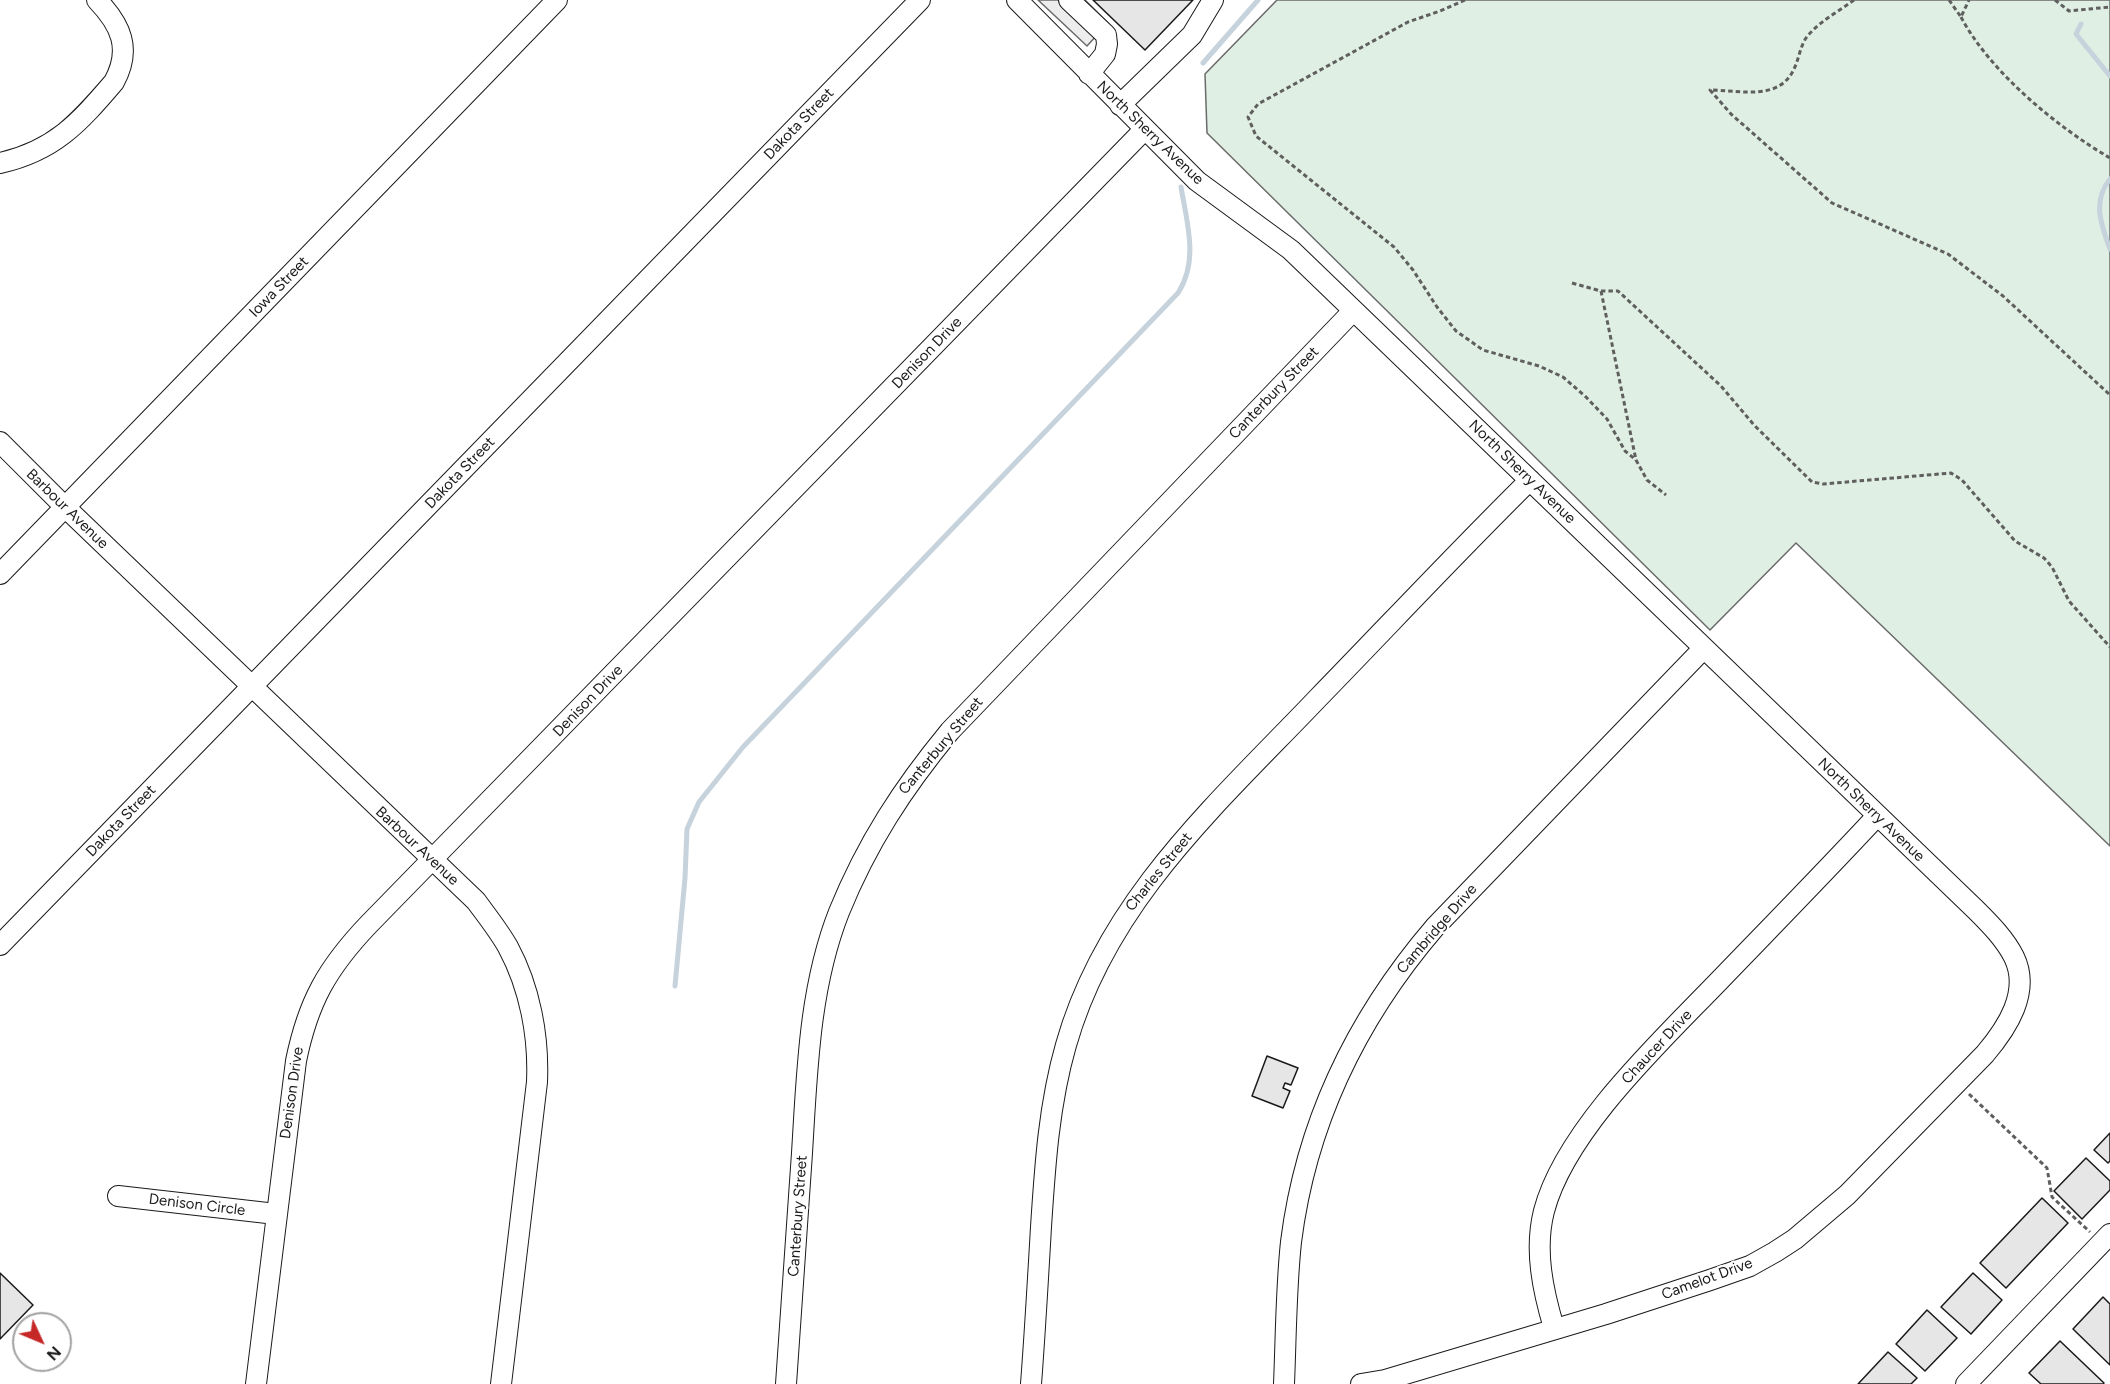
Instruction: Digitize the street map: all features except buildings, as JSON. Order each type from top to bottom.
[{"type":"street","points":[[0,163],[31,154],[60,137],[114,82],[119,72],[124,45],[113,18],[97,0]]},
{"type":"street","name":"Iowa Street","points":[[0,574],[557,0]]},
{"type":"street","name":"Dakota Street","points":[[0,945],[920,0]]},
{"type":"street","name":"North Sherry Avenue","points":[[1017,0],[1197,181],[1291,250],[1976,910],[1995,929],[2014,958]]},
{"type":"street","points":[[1069,0],[1106,35],[1105,54],[1089,74]]},
{"type":"street","points":[[1120,105],[1192,35],[1213,0]]},
{"type":"street","name":"Denison Drive","points":[[256,1384],[296,1061],[302,1030],[314,999],[330,969],[348,946],[1144,130]]},
{"type":"street","name":"Canterbury Street","points":[[786,1384],[807,1083],[817,990],[839,913],[875,835],[899,795],[950,731],[1353,311]]},
{"type":"street","name":"Barbour Avenue","points":[[0,442],[476,902],[508,948],[529,1002],[536,1033],[538,1056],[537,1082],[501,1384]]},
{"type":"street","name":"Charles Street","points":[[1031,1384],[1048,1129],[1066,1044],[1081,999],[1100,958],[1137,896],[1164,862],[1215,806],[1530,480]]},
{"type":"street","name":"Cambridge Drive","points":[[1284,1384],[1291,1243],[1304,1169],[1317,1127],[1350,1052],[1382,996],[1400,970],[1436,927],[1703,649]]},
{"type":"street","name":"Chaucer Drive","points":[[1554,1328],[1545,1300],[1541,1231],[1552,1186],[1576,1145],[1606,1104],[1658,1044],[1877,816]]},
{"type":"street","name":"Camelot Drive","points":[[1361,1384],[1385,1380],[1606,1314],[1710,1280],[1750,1266],[1796,1239],[1847,1195],[1985,1054],[2004,1031],[2013,1016],[2019,987],[2019,970],[2014,958]]},
{"type":"street","name":"Denison Circle","points":[[118,1196],[276,1214]]},
{"type":"street","points":[[1976,1381],[2106,1239]]},
{"type":"path","points":[[1465,0],[1408,22],[1258,104],[1248,117],[1256,136],[1394,247],[1456,332],[1483,350],[1539,366],[1563,377],[1607,419],[1625,451],[1636,460]]},
{"type":"path","points":[[1854,0],[1823,22],[1805,40],[1794,70],[1781,85],[1751,93],[1710,90],[1731,114],[1832,203],[1948,254],[2003,296],[2110,394]]},
{"type":"path","points":[[1949,0],[1972,38],[2043,112],[2079,140],[2110,158]]},
{"type":"path","points":[[1961,17],[1969,0]]},
{"type":"path","points":[[2055,0],[2069,11],[2110,7]]},
{"type":"path","points":[[1572,283],[1601,291],[1618,291],[1720,386],[1754,425],[1812,482],[1823,484],[1951,473],[1962,480],[2015,540],[2044,558],[2052,567],[2069,601],[2110,646]]},
{"type":"path","points":[[1601,291],[1636,460],[1647,480],[1666,495]]},
{"type":"path","points":[[1957,1082],[2047,1168],[2052,1197],[2106,1239]]},
{"type":"green space","points":[[1277,0],[2110,0],[2110,846],[1796,543],[1710,630],[1207,133],[1205,74]]},
{"type":"shaded area","points":[[1038,0],[1085,0],[1108,23],[1087,46]]},
{"type":"waterway","points":[[1203,63],[1258,0]]},
{"type":"waterway","points":[[2081,24],[2076,34],[2110,76]]},
{"type":"waterway","points":[[2110,179],[2104,187],[2100,204],[2101,222],[2110,249]]},
{"type":"waterway","points":[[675,986],[687,829],[699,802],[743,747],[1178,293],[1184,281],[1190,255],[1181,187]]}]
